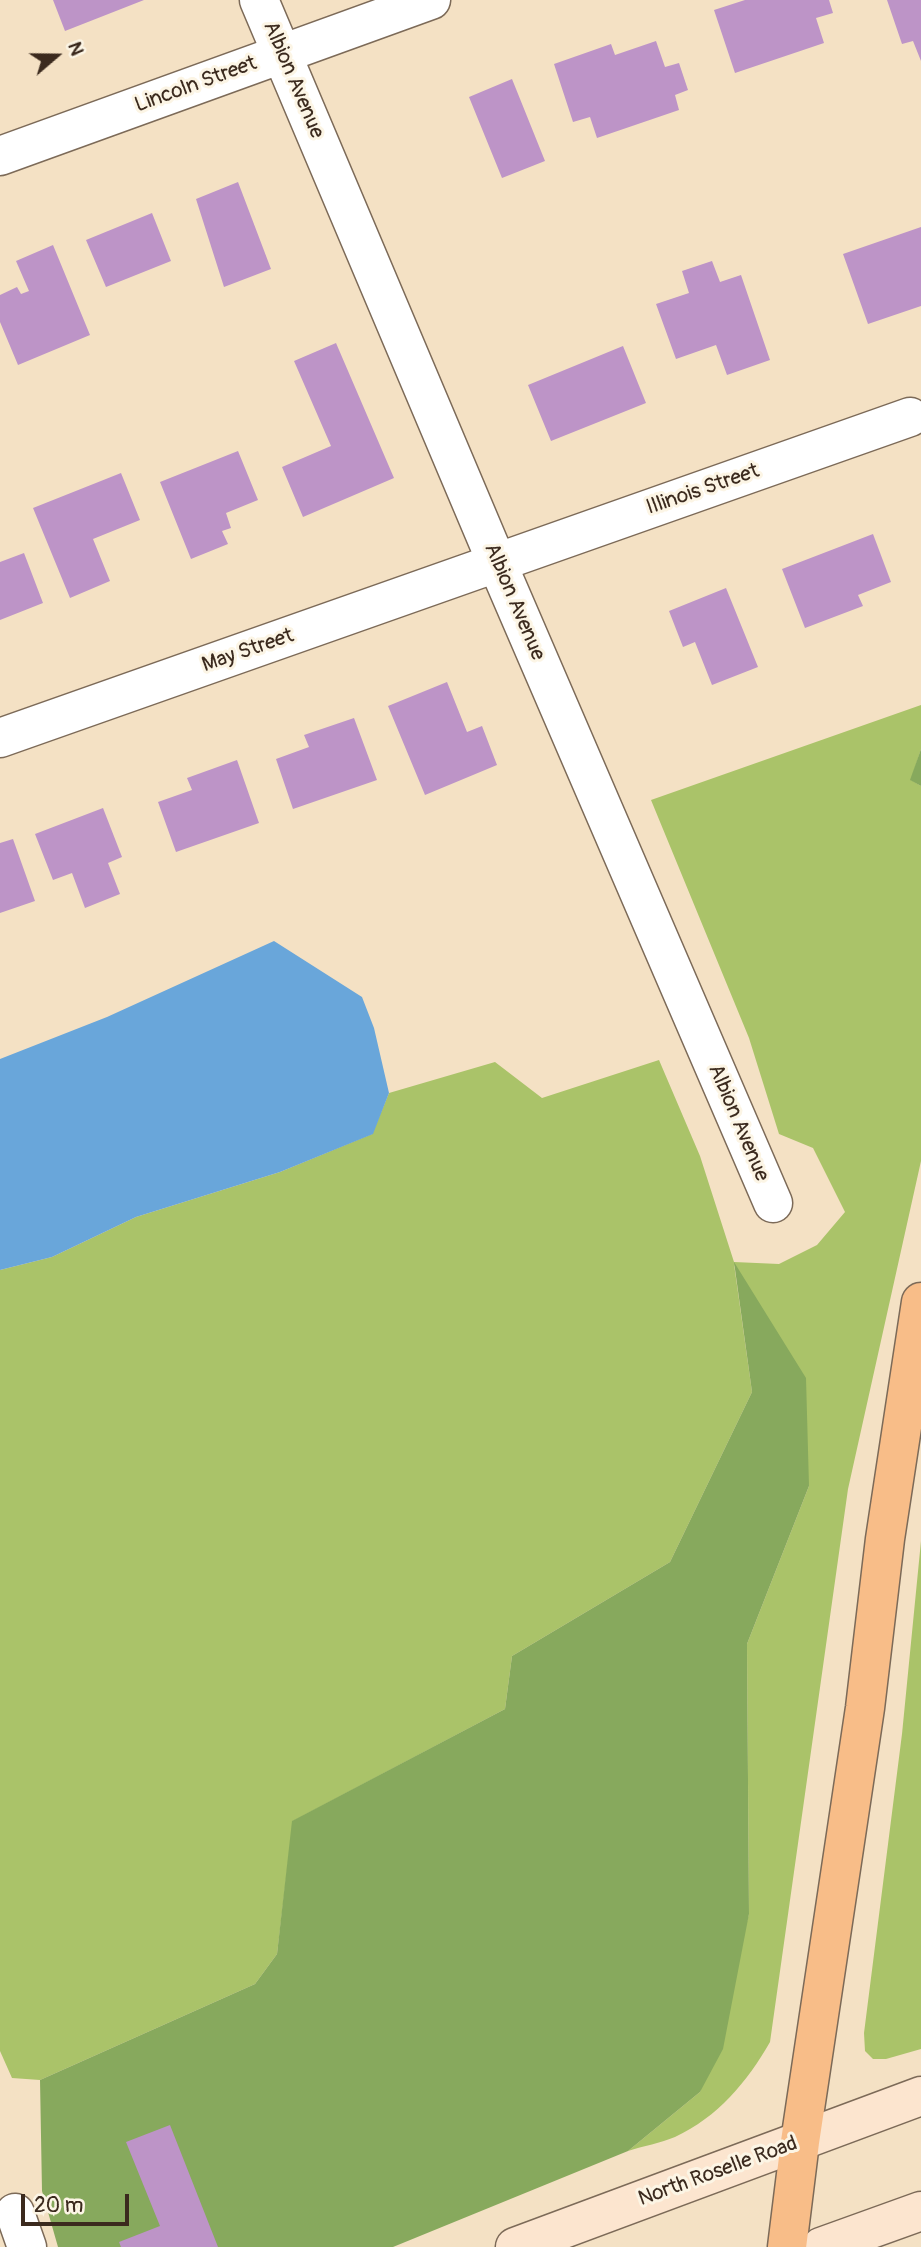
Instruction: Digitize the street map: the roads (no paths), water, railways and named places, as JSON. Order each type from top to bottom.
[{"type":"highway","points":[[788,2247],[800,2142],[865,1708],[885,1539],[921,1302]]},
{"type":"main road","name":"North Roselle Road","points":[[515,2247],[921,2096]]},
{"type":"main road","points":[[821,2247],[921,2211]]},
{"type":"street","name":"Albion Avenue","points":[[259,0],[497,563],[773,1203]]},
{"type":"street","name":"Lincoln Street","points":[[0,156],[431,0]]},
{"type":"street","name":"Illinois Street","points":[[497,563],[910,417]]},
{"type":"street","name":"May Street","points":[[0,738],[497,563]]},
{"type":"water","points":[[274,941],[362,997],[374,1028],[389,1093],[373,1134],[280,1172],[136,1217],[52,1257],[0,1270],[0,1059],[107,1017]]}]
